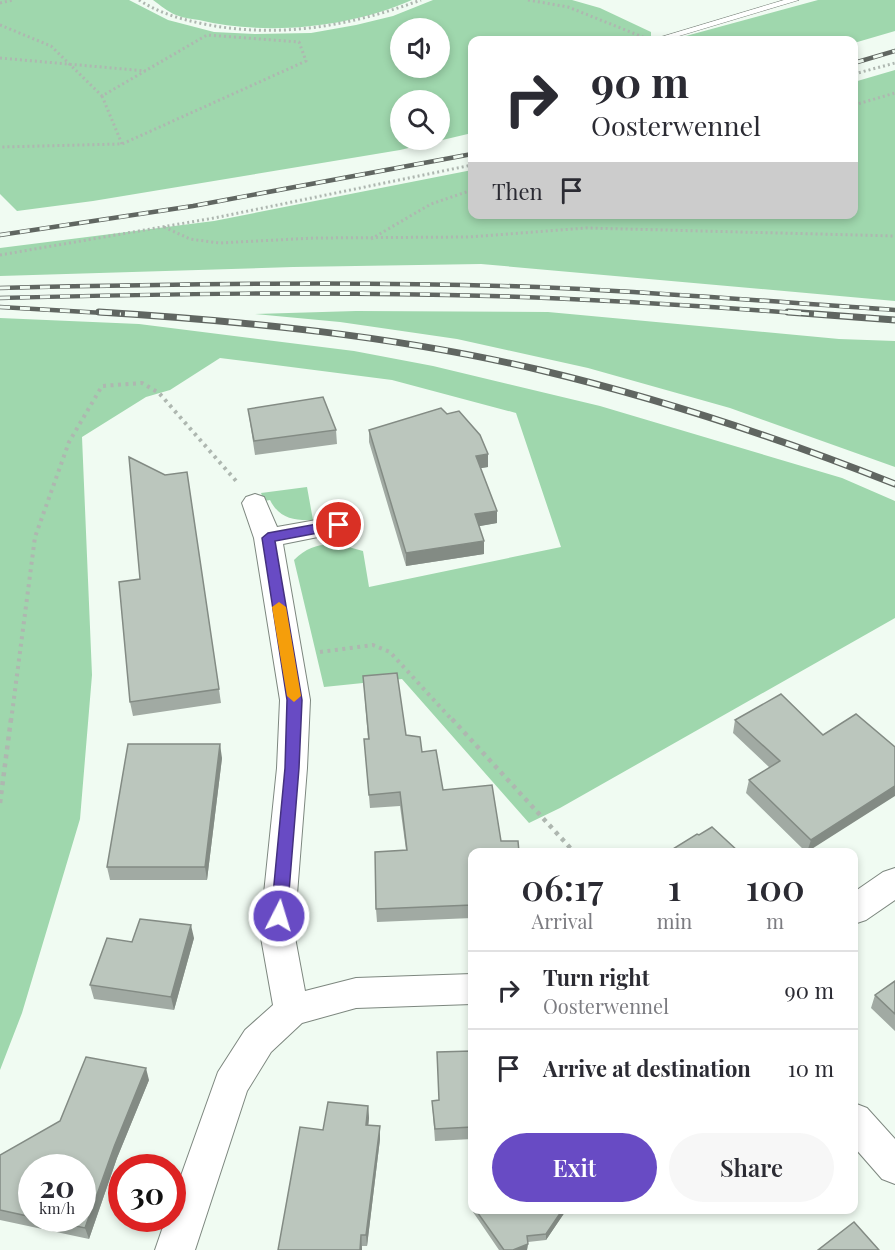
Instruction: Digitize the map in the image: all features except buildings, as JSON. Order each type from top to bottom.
[{"type":"street","points":[[255,503],[268,538],[295,700],[292,768],[277,932],[291,1010]]},
{"type":"street","points":[[268,538],[339,525]]},
{"type":"street","points":[[858,907],[895,882]]},
{"type":"street","points":[[175,1250],[231,1084],[258,1041],[291,1010],[356,993],[468,989]]},
{"type":"street","points":[[858,1124],[895,1166]]},
{"type":"lane","points":[[669,36],[794,0]]},
{"type":"path","points":[[0,3],[13,0]]},
{"type":"path","points":[[139,0],[173,17],[216,28],[263,31],[312,29],[348,23],[396,10],[421,0]]},
{"type":"path","points":[[528,0],[568,7],[640,36]]},
{"type":"path","points":[[0,25],[51,46],[102,96],[122,144]]},
{"type":"path","points":[[102,96],[216,28]]},
{"type":"path","points":[[0,147],[122,144],[190,116],[306,61],[299,42],[207,35]]},
{"type":"path","points":[[0,58],[146,71]]},
{"type":"path","points":[[858,73],[895,63]]},
{"type":"path","points":[[858,104],[895,93]]},
{"type":"path","points":[[0,255],[164,227],[468,166]]},
{"type":"path","points":[[371,239],[431,204],[468,191]]},
{"type":"path","points":[[164,227],[190,239],[219,243],[314,238],[469,237],[586,228],[895,236]]},
{"type":"path","points":[[0,803],[35,537],[69,442],[102,386],[141,383],[159,393],[255,503]]},
{"type":"path","points":[[313,653],[373,645],[390,652],[570,848]]},
{"type":"green space","points":[[0,0],[129,0],[168,20],[214,32],[255,34],[311,33],[356,25],[393,16],[433,0],[572,0],[600,8],[651,32],[651,36],[468,36],[468,134],[450,138],[450,90],[390,90],[390,150],[400,150],[93,201],[17,211],[0,194]]},
{"type":"green space","points":[[153,0],[412,0],[387,10],[334,23],[252,28],[185,18],[170,12]]},
{"type":"green space","points":[[818,0],[895,0],[895,31],[858,42],[858,36],[686,36]]},
{"type":"green space","points":[[895,70],[895,301],[481,264],[0,276],[0,248],[214,221],[468,171],[468,219],[858,219],[858,81]]},
{"type":"green space","points":[[356,311],[548,312],[839,339],[895,341],[895,467],[730,408],[588,368],[457,339],[340,322],[255,314]]},
{"type":"green space","points":[[0,318],[139,324],[354,351],[433,366],[600,406],[842,478],[895,501],[895,618],[560,808],[529,823],[402,679],[324,687],[294,560],[302,553],[318,546],[344,546],[363,551],[369,587],[561,547],[516,413],[392,380],[220,358],[170,390],[146,397],[82,437],[92,675],[80,819],[22,1013],[0,1070]]},
{"type":"green space","points":[[307,487],[313,520],[293,519],[283,515],[270,500],[264,501],[261,493]]},
{"type":"railway","points":[[858,62],[895,51]]},
{"type":"railway","points":[[0,235],[193,206],[468,155]]},
{"type":"railway","points":[[0,288],[269,284],[471,285],[627,292],[895,310]]},
{"type":"railway","points":[[0,298],[123,295],[430,294],[610,301],[809,314]]},
{"type":"railway","points":[[0,307],[121,314]]},
{"type":"railway","points":[[99,312],[265,325],[376,339],[486,358],[586,381],[675,407],[764,435],[895,484]]},
{"type":"railway","points":[[788,312],[895,320]]},
{"type":"slow traffic","points":[[279,607],[294,696]]},
{"type":"route","points":[[279,916],[292,768],[295,700],[268,538],[339,525]]}]
